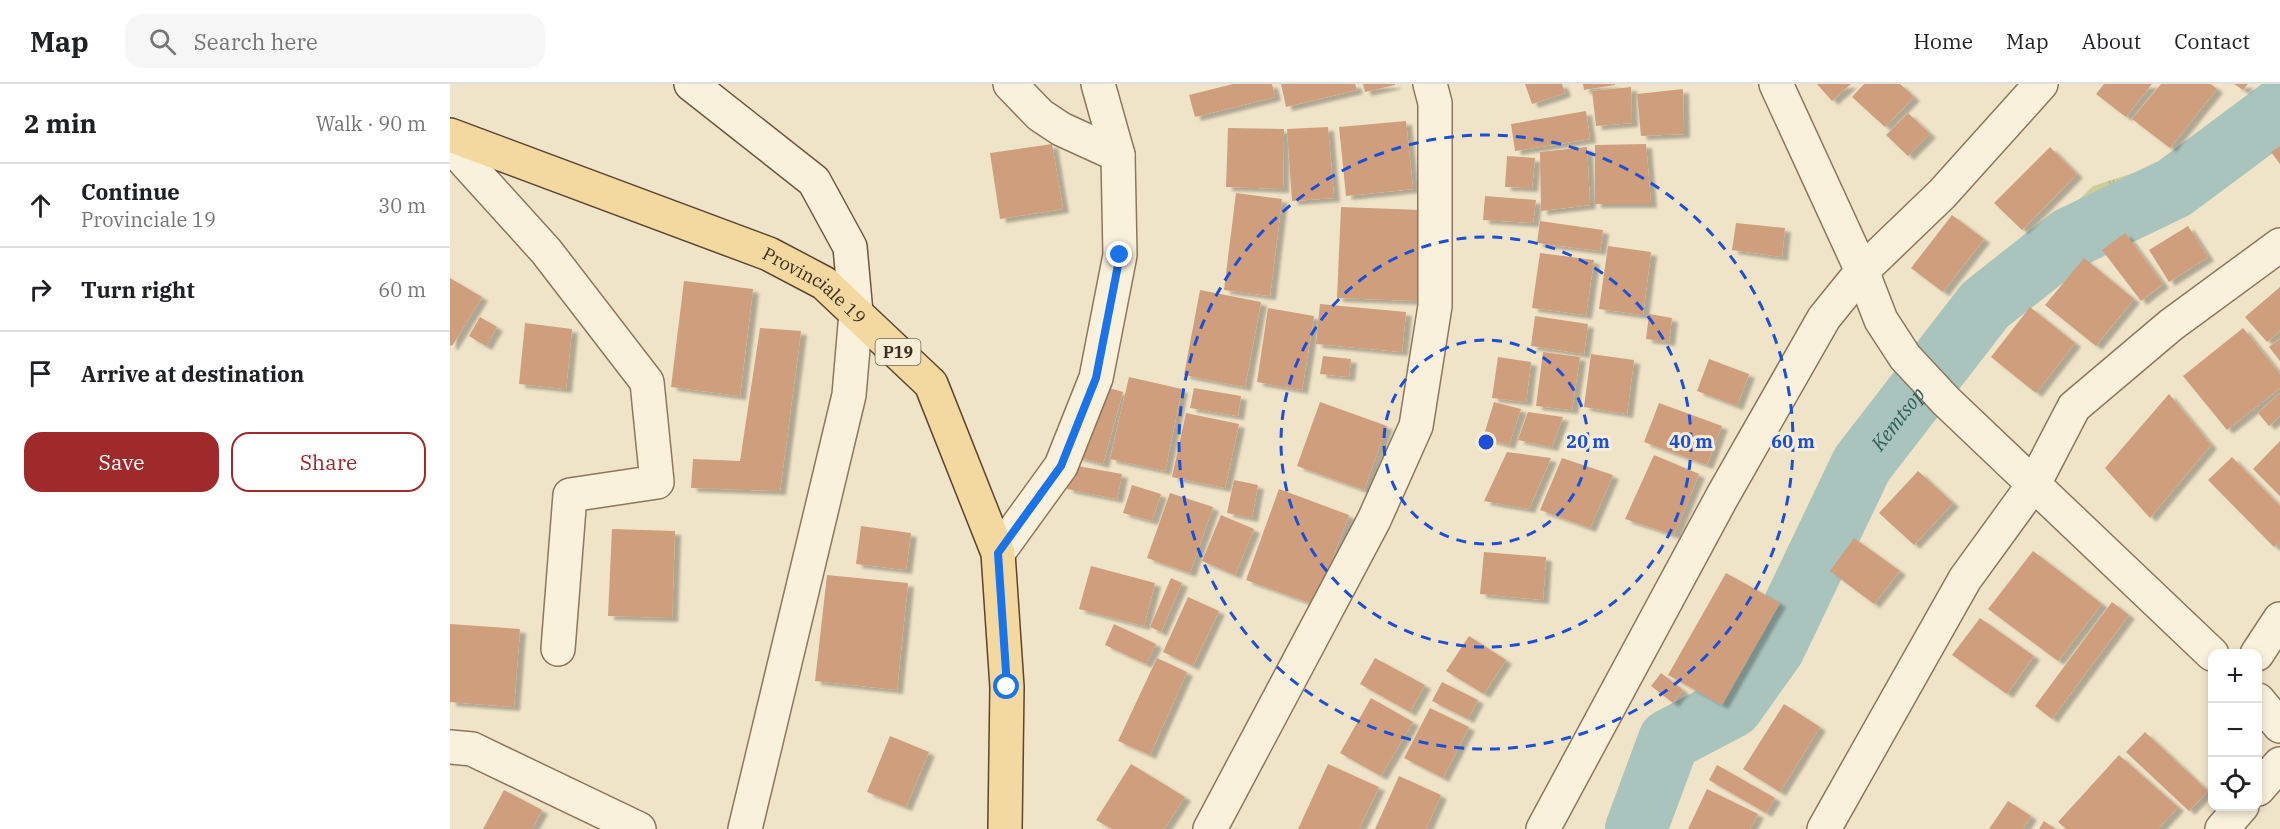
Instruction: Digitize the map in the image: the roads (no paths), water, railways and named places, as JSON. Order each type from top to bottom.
[{"type":"main road","name":"Provinciale 19","points":[[450,135],[770,254],[824,283],[930,384],[998,553],[1007,687],[1005,829]]},
{"type":"street","points":[[691,84],[814,181],[850,247],[856,313],[849,395],[745,829]]},
{"type":"street","points":[[1010,84],[1040,115],[1061,129],[1118,155]]},
{"type":"street","points":[[998,553],[1061,466],[1096,378],[1120,255],[1118,155],[1098,84]]},
{"type":"street","points":[[1210,829],[1374,520],[1416,426],[1435,306],[1435,103],[1430,84]]},
{"type":"street","points":[[1776,84],[1862,271],[1881,320],[1905,357],[1946,401],[2208,650]]},
{"type":"street","points":[[1543,829],[1761,428],[1824,318],[1862,271],[1942,194],[2041,84]]},
{"type":"street","points":[[450,145],[546,251],[647,382],[657,482],[570,495],[558,649]]},
{"type":"street","points":[[1824,829],[1965,579],[2034,484],[2074,407],[2171,325],[2280,245]]},
{"type":"street","points":[[2259,649],[2280,619]]},
{"type":"street","points":[[2261,703],[2280,726]]},
{"type":"street","points":[[450,747],[472,749],[639,829]]},
{"type":"street","points":[[2262,784],[2280,764]]},
{"type":"street","points":[[2222,829],[2238,811]]},
{"type":"waterway","name":"Kemtsop","points":[[1636,829],[1669,740],[1732,707],[1774,648],[1862,464],[1985,305],[2070,238],[2174,188],[2280,109]]}]
